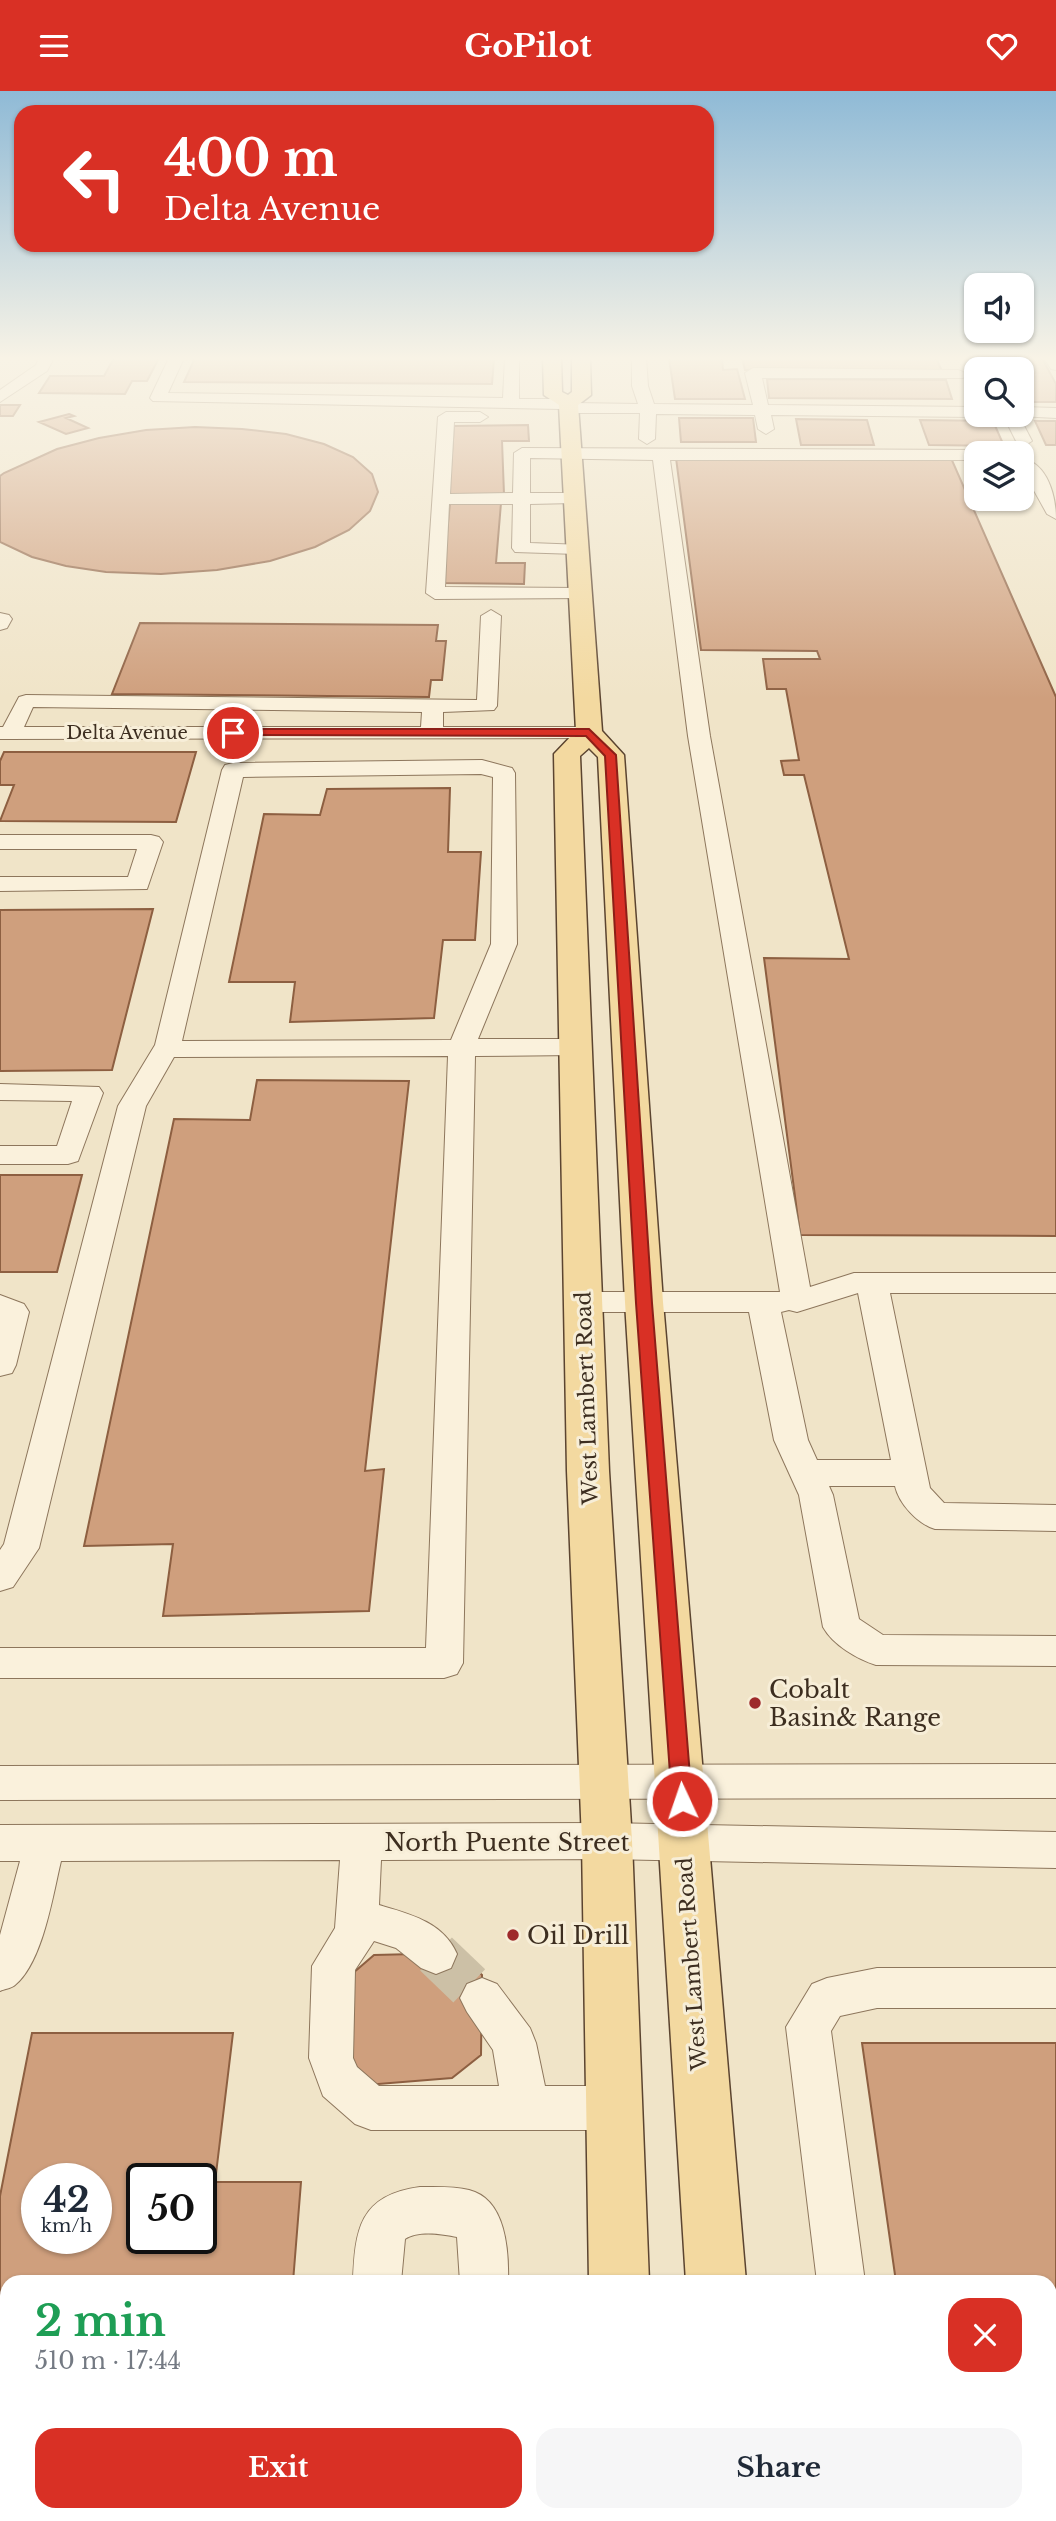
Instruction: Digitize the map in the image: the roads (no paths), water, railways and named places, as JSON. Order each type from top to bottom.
[{"type":"main road","points":[[572,471],[589,733]]},
{"type":"main road","name":"West Lambert Road","points":[[619,2275],[607,1841],[588,1471],[567,754],[589,733],[611,755],[644,1303],[715,2275]]},
{"type":"street","points":[[443,471],[435,593],[580,594]]},
{"type":"street","points":[[522,471],[521,548],[578,549]]},
{"type":"street","points":[[658,471],[699,736],[780,1302],[791,1440],[816,1495],[842,1627],[876,1650],[1056,1651]]},
{"type":"street","points":[[1034,473],[1056,515]]},
{"type":"street","points":[[1036,477],[1056,477]]},
{"type":"street","points":[[441,499],[574,498]]},
{"type":"street","points":[[6,733],[26,701],[487,706],[491,616]]},
{"type":"street","points":[[431,733],[433,706]]},
{"type":"street","name":"Delta Avenue","points":[[6,733],[589,733]]},
{"type":"street","points":[[255,769],[261,733]]},
{"type":"street","points":[[0,1577],[20,1548],[132,1106],[166,1049],[233,770],[482,767],[504,773],[504,944],[461,1048],[444,1663],[0,1663]]},
{"type":"street","points":[[0,842],[151,842],[138,884],[0,884]]},
{"type":"street","points":[[166,1049],[576,1047]]},
{"type":"street","points":[[0,1093],[89,1093],[68,1155],[0,1155]]},
{"type":"street","points":[[583,1302],[780,1302],[854,1283],[1056,1283]]},
{"type":"street","points":[[872,1283],[914,1492],[934,1516],[1056,1518]]},
{"type":"street","points":[[0,1307],[13,1312],[0,1365]]},
{"type":"street","points":[[806,1473],[911,1473]]},
{"type":"street","points":[[0,1783],[1056,1781]]},
{"type":"street","name":"North Puente Street","points":[[0,1843],[607,1841],[1056,1850]]},
{"type":"street","points":[[362,1842],[356,1933],[334,1966],[331,2058],[339,2081],[371,2108],[614,2108]]},
{"type":"street","points":[[0,1971],[19,1944],[45,1843]]},
{"type":"street","points":[[357,1917],[408,1933],[436,1954]]},
{"type":"street","points":[[840,2275],[808,2027],[827,1998],[877,1989],[1056,1988]]},
{"type":"street","points":[[482,1998],[514,2043],[526,2108]]},
{"type":"street","points":[[378,2275],[381,2233],[392,2219],[402,2212],[468,2213],[478,2224],[486,2250],[484,2275]]},
{"type":"tunnel","points":[[436,1954],[482,1998]]},
{"type":"place","name":"Cobalt Basin& Range","points":[[755,1703]]},
{"type":"place","name":"Oil Drill","points":[[513,1935]]}]
